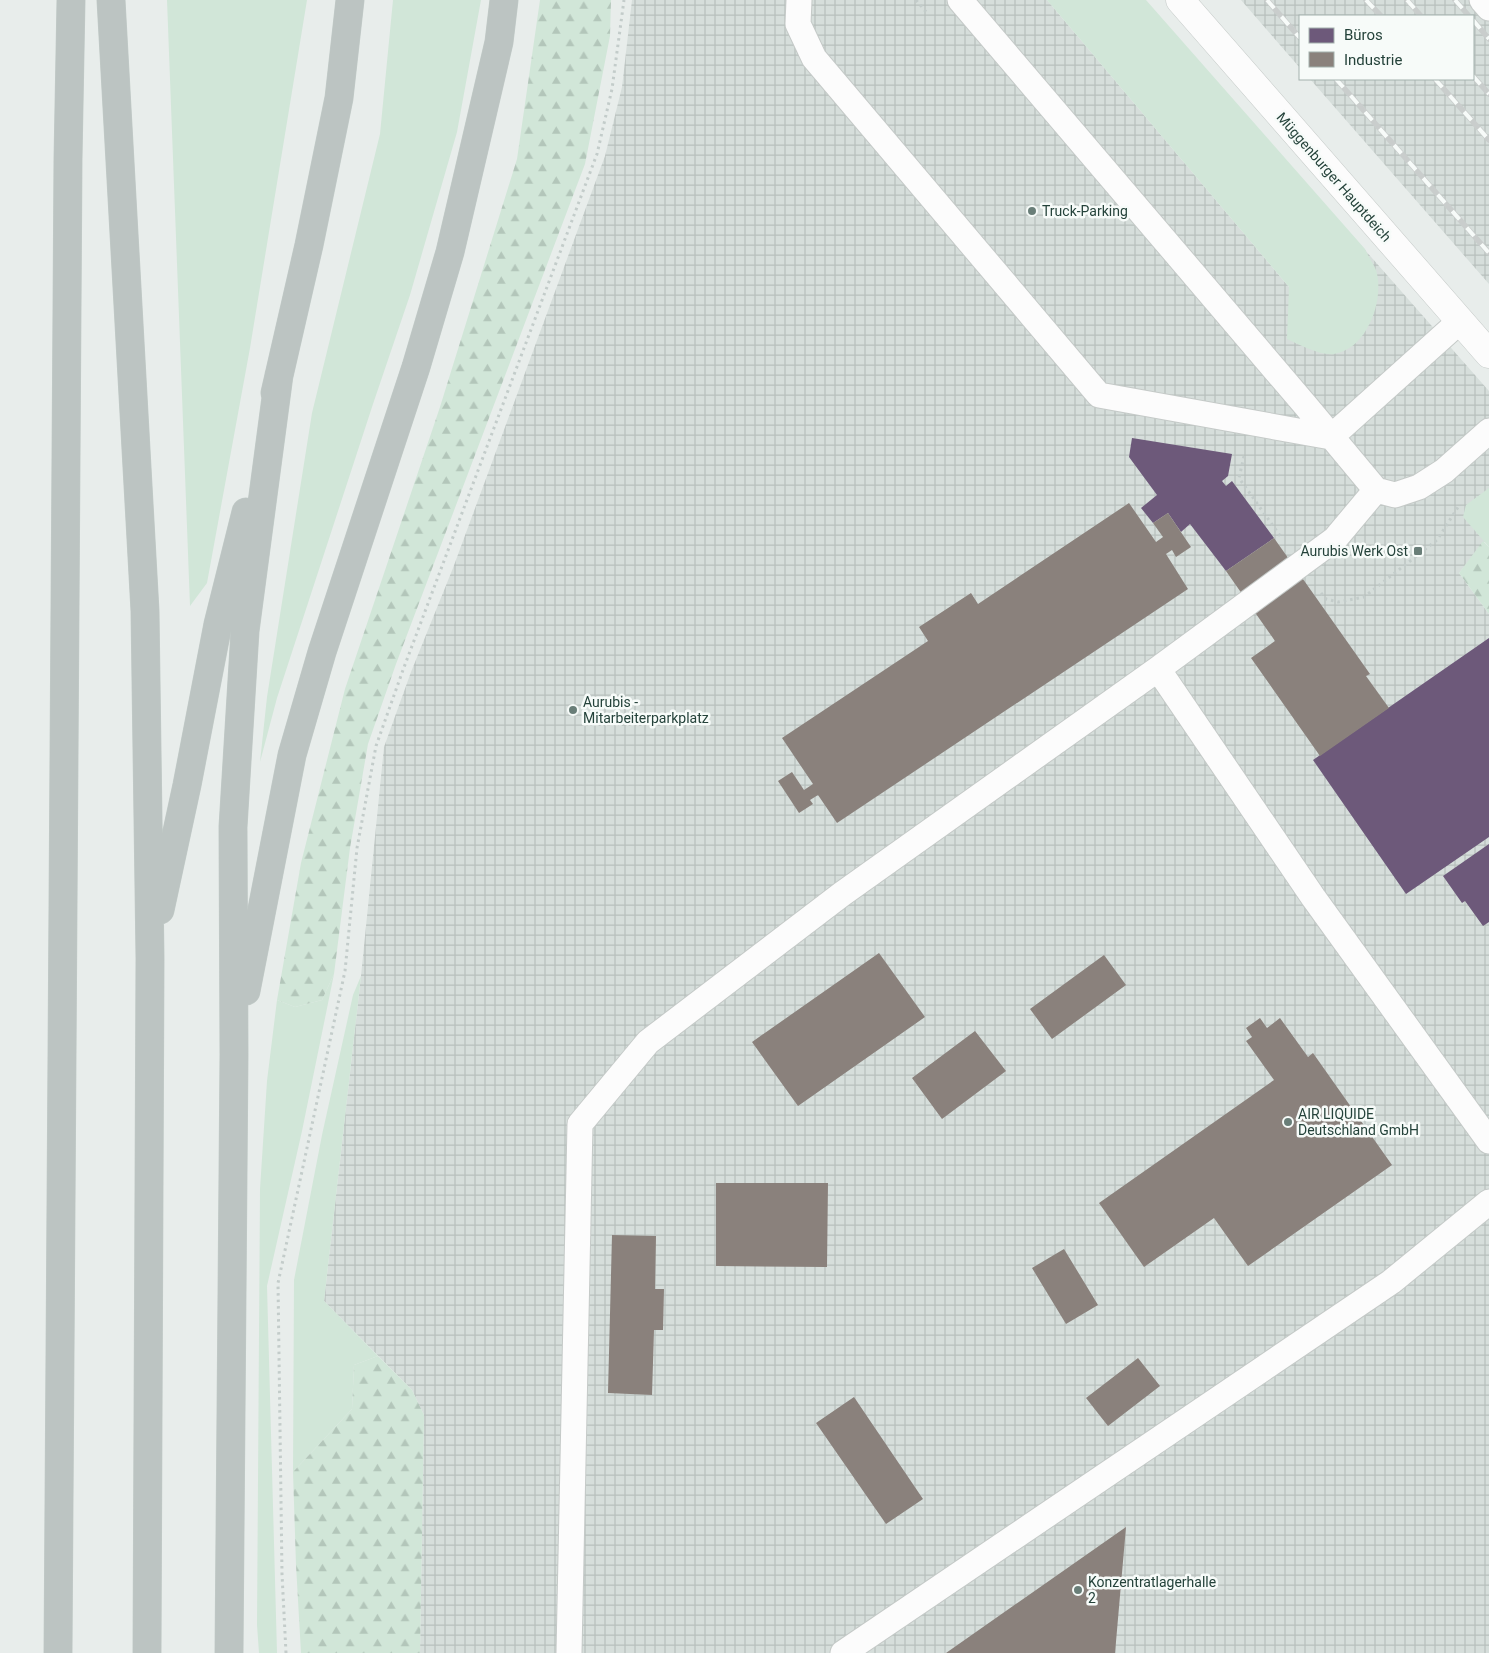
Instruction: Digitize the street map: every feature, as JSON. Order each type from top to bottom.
[{"type":"highway","points":[[58,1653],[68,159],[71,0]]},
{"type":"highway","points":[[111,0],[146,611],[150,958],[147,1653]]},
{"type":"highway","points":[[150,958],[187,785],[218,624],[280,376],[310,245],[339,98],[350,0]]},
{"type":"highway","points":[[234,1054],[292,755],[322,652],[416,367],[450,252],[499,42],[504,0]]},
{"type":"highway","points":[[229,1653],[234,1054],[233,827],[245,631],[280,376]]},
{"type":"street","name":"Müggenburger Hauptdeich","points":[[1180,0],[1489,354]]},
{"type":"lane","points":[[800,0],[798,24],[814,58],[1099,395],[1332,437]]},
{"type":"lane","points":[[960,0],[1376,490],[1395,495],[1419,487],[1444,471],[1489,430]]},
{"type":"lane","points":[[1482,0],[1489,8]]},
{"type":"lane","points":[[1332,437],[1460,321]]},
{"type":"lane","points":[[569,1653],[580,1124],[648,1042],[842,894],[1301,565],[1335,539],[1376,490]]},
{"type":"lane","points":[[1158,669],[1313,897],[1489,1142]]},
{"type":"lane","points":[[843,1653],[1391,1282],[1489,1202]]},
{"type":"path","points":[[286,1653],[282,1574],[278,1283],[345,971],[358,848],[376,746],[597,154],[612,89],[624,0]]},
{"type":"path","points":[[916,0],[928,14]]},
{"type":"path","points":[[1247,422],[1241,447],[1244,455],[1239,478],[1326,599],[1338,602],[1364,597],[1437,540],[1462,501]]},
{"type":"shaded area","points":[[632,0],[1047,0],[1289,287],[1350,233],[1489,391],[1489,536],[1459,573],[1489,614],[1489,1653],[420,1653],[424,1415],[412,1390],[324,1301],[361,976],[384,747],[411,672],[453,568],[605,156],[622,87]]},
{"type":"shaded area","points":[[1241,0],[1489,0],[1489,284],[1311,80],[1474,80],[1474,15],[1299,15],[1299,67]]},
{"type":"green space","points":[[167,0],[307,0],[250,348],[207,583],[190,606]]},
{"type":"green space","points":[[393,0],[481,0],[457,132],[410,295],[277,698],[260,762],[267,697],[312,413],[380,134]]},
{"type":"green space","points":[[540,0],[611,0],[610,36],[585,164],[396,664],[368,744],[350,848],[334,974],[322,1000],[295,1007],[277,1000],[301,863],[345,689],[440,407],[517,159]]},
{"type":"green space","points":[[1047,0],[1146,0],[1365,249],[1376,270],[1378,294],[1376,308],[1371,321],[1365,333],[1356,343],[1346,350],[1329,354],[1310,350],[1287,339],[1289,287]]},
{"type":"green space","points":[[1489,488],[1489,547],[1463,517],[1466,505]]},
{"type":"green space","points":[[1483,541],[1489,547],[1489,614],[1459,573]]},
{"type":"green space","points":[[334,974],[302,1131],[267,1286],[277,1653],[259,1653],[257,1625],[260,1189],[267,1081],[277,1000],[295,1007],[322,1000]]},
{"type":"green space","points":[[361,976],[324,1301],[378,1356],[354,1365],[352,1409],[293,1472],[294,1280],[322,1135],[353,995]]},
{"type":"green space","points":[[378,1356],[412,1390],[424,1415],[420,1653],[301,1653],[293,1472],[352,1409],[354,1365]]},
{"type":"building: Büros","points":[[1132,438],[1232,454],[1228,476],[1222,481],[1226,486],[1232,481],[1274,538],[1226,571],[1190,524],[1181,532],[1168,513],[1153,523],[1141,508],[1157,495],[1129,457]]},
{"type":"building: Büros","points":[[1489,638],[1489,837],[1406,894],[1313,760]]},
{"type":"building: Büros","points":[[1489,844],[1489,922],[1483,926],[1465,901],[1462,903],[1443,876]]},
{"type":"building: Industrie","points":[[1129,503],[1156,542],[1163,537],[1153,523],[1168,513],[1191,547],[1176,557],[1172,550],[1166,554],[1188,589],[837,823],[818,795],[810,800],[813,804],[799,813],[778,781],[792,772],[804,790],[813,784],[782,738],[928,641],[919,627],[971,593],[978,604]]},
{"type":"building: Industrie","points":[[1274,538],[1370,674],[1366,676],[1389,708],[1320,756],[1251,658],[1275,641],[1226,571]]},
{"type":"building: Industrie","points":[[879,953],[925,1017],[798,1106],[752,1042]]},
{"type":"building: Industrie","points":[[1104,955],[1126,985],[1052,1039],[1030,1009]]},
{"type":"building: Industrie","name":"AIR LIQUIDE Deutschland GmbH","points":[[1260,1018],[1267,1028],[1280,1018],[1308,1057],[1313,1053],[1392,1165],[1248,1266],[1214,1218],[1144,1267],[1099,1203],[1274,1080],[1246,1041],[1252,1037],[1246,1028]]},
{"type":"building: Industrie","points":[[975,1031],[1006,1071],[942,1119],[912,1078]]},
{"type":"building: Industrie","points":[[716,1183],[828,1183],[827,1267],[716,1266]]},
{"type":"building: Industrie","points":[[612,1235],[656,1236],[655,1289],[664,1289],[663,1330],[654,1330],[652,1395],[608,1393]]},
{"type":"building: Industrie","points":[[1064,1249],[1098,1305],[1066,1324],[1032,1268]]},
{"type":"building: Industrie","points":[[1138,1358],[1160,1386],[1108,1426],[1086,1398]]},
{"type":"building: Industrie","points":[[854,1397],[923,1499],[886,1524],[816,1423]]},
{"type":"building: Industrie","name":"Konzentratlagerhalle 2","points":[[1126,1527],[1115,1653],[946,1653]]},
{"type":"railway","points":[[1267,0],[1299,37]]},
{"type":"railway","points":[[1366,0],[1380,15]]},
{"type":"railway","points":[[1407,0],[1420,15]]},
{"type":"railway","points":[[1455,0],[1468,15]]},
{"type":"railway","points":[[1474,21],[1489,39]]},
{"type":"railway","points":[[1474,77],[1489,94]]},
{"type":"railway","points":[[1337,80],[1489,253]]},
{"type":"railway","points":[[1436,80],[1489,140]]},
{"type":"place","name":"Truck-Parking","points":[[1032,211]]},
{"type":"place","name":"Aurubis Werk Ost","points":[[1418,551]]},
{"type":"place","name":"Aurubis - Mitarbeiterparkplatz","points":[[573,710]]},
{"type":"place","name":"AIR LIQUIDE Deutschland GmbH","points":[[1288,1122]]},
{"type":"place","name":"Konzentratlagerhalle 2","points":[[1078,1590]]}]
